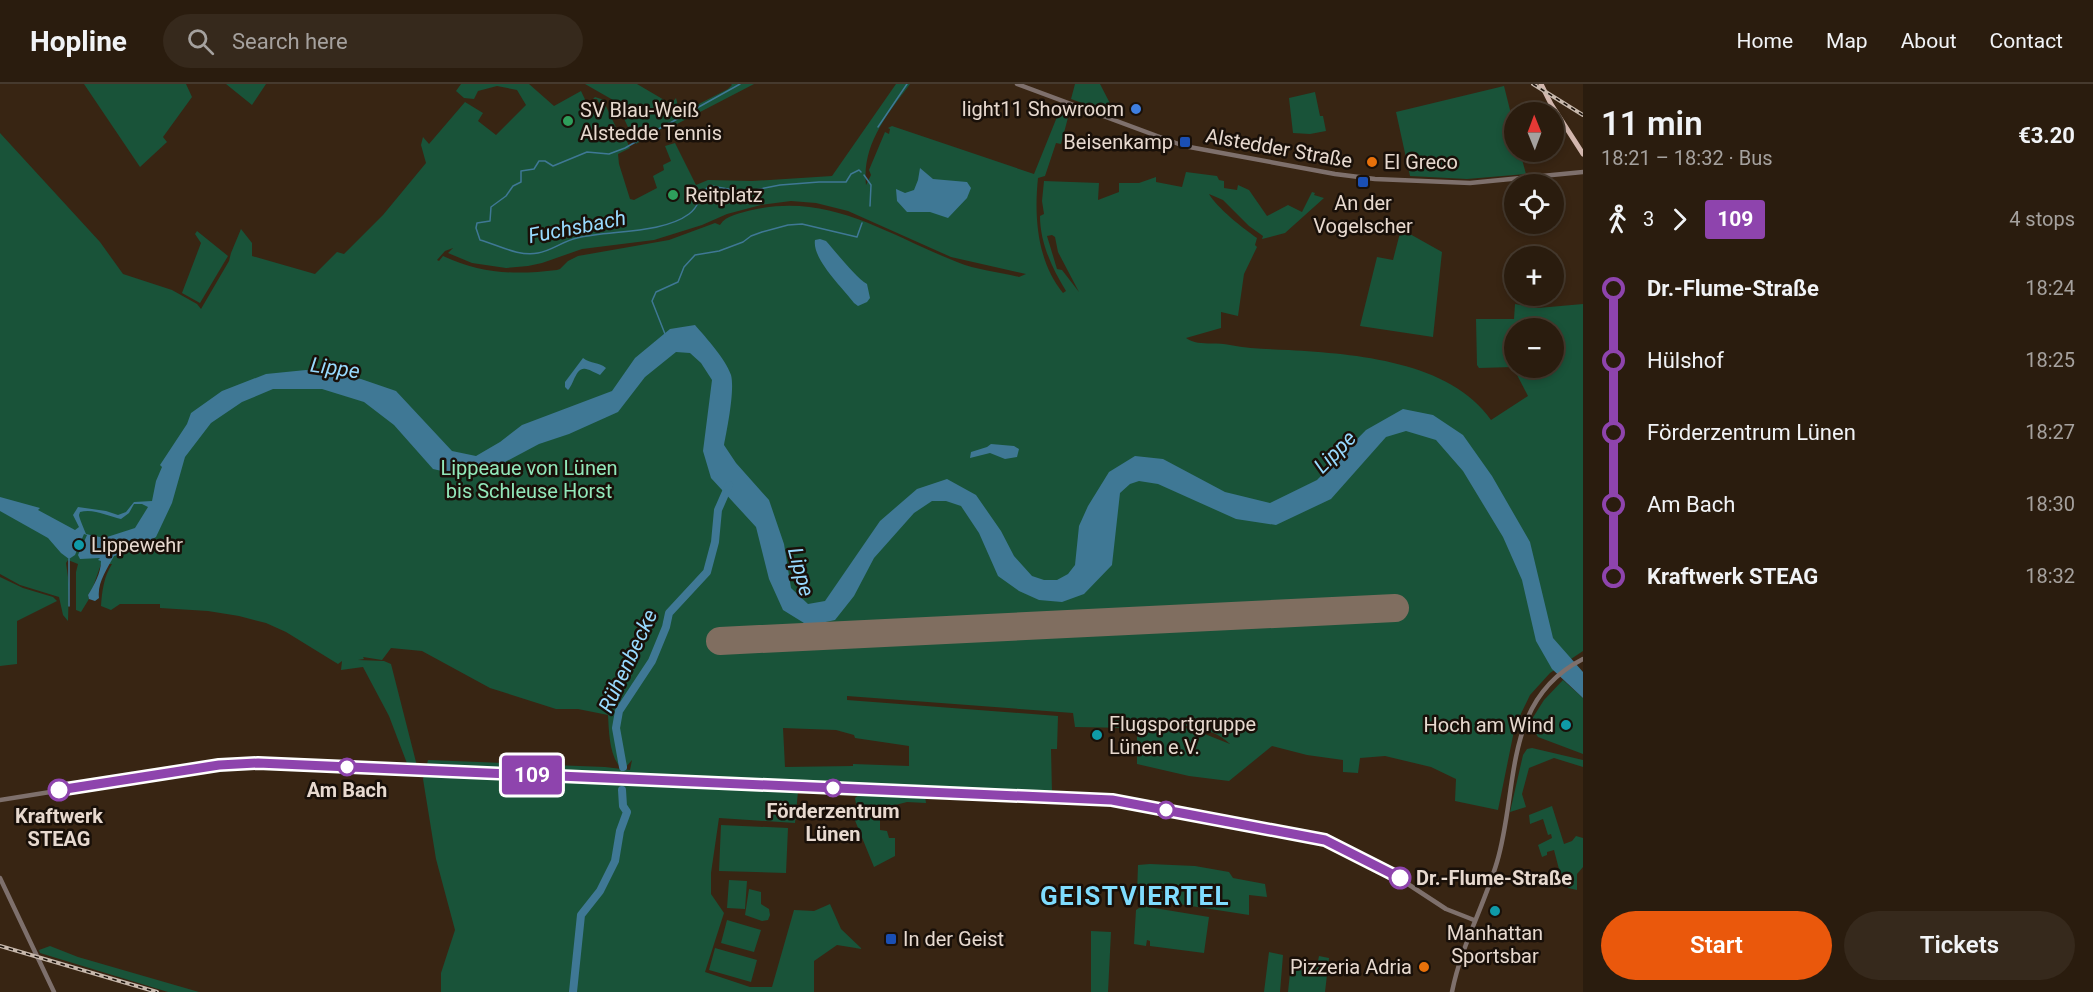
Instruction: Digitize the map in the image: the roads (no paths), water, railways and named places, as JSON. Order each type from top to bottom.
[{"type":"main road","points":[[1541,84],[1551,105],[1583,154]]},
{"type":"street","name":"Alstedder Straße","points":[[1017,84],[1186,146],[1340,175],[1375,179],[1470,183],[1583,172]]},
{"type":"street","points":[[1452,992],[1461,956],[1499,856],[1521,736],[1529,712],[1541,692],[1561,673],[1583,660]]},
{"type":"street","points":[[0,800],[237,763],[1125,802],[1332,842],[1388,872],[1446,909],[1474,920]]},
{"type":"street","points":[[0,878],[54,992]]},
{"type":"water","points":[[920,168],[933,179],[967,182],[971,188],[967,198],[948,218],[930,212],[907,212],[897,201],[896,189],[905,193],[914,190]]},
{"type":"water","points":[[815,240],[826,241],[852,271],[867,284],[870,298],[867,302],[858,306],[854,303],[829,273],[815,248]]},
{"type":"water","points":[[695,325],[725,362],[731,375],[732,390],[724,445],[736,463],[769,500],[784,544],[791,588],[808,604],[825,601],[880,521],[917,489],[947,479],[976,495],[1001,531],[1014,556],[1032,576],[1044,580],[1057,580],[1068,574],[1075,565],[1079,526],[1088,506],[1109,472],[1135,456],[1163,459],[1225,492],[1270,503],[1317,480],[1366,430],[1403,409],[1433,415],[1463,435],[1492,476],[1530,542],[1553,638],[1583,672],[1583,698],[1552,669],[1536,641],[1522,580],[1503,537],[1463,471],[1436,440],[1406,431],[1386,437],[1331,499],[1276,525],[1236,519],[1158,484],[1139,481],[1130,484],[1120,493],[1112,565],[1084,594],[1062,602],[1039,600],[1019,591],[998,576],[979,533],[961,506],[946,501],[932,501],[914,513],[874,558],[854,596],[835,620],[821,623],[804,623],[783,610],[769,579],[756,527],[711,478],[703,451],[712,380],[701,363],[690,353],[676,352],[645,377],[618,412],[569,434],[539,444],[486,472],[455,474],[433,469],[394,425],[364,402],[322,389],[273,389],[242,402],[211,423],[185,457],[172,503],[156,537],[129,552],[114,556],[101,582],[99,598],[95,601],[89,599],[88,595],[101,565],[101,561],[98,560],[100,558],[80,559],[78,555],[87,535],[84,534],[75,555],[69,559],[48,538],[0,511],[0,497],[40,508],[38,510],[75,530],[79,527],[73,515],[78,507],[118,515],[126,512],[134,502],[152,501],[156,481],[162,467],[160,465],[187,424],[191,413],[222,391],[266,374],[306,370],[361,379],[396,391],[452,451],[476,456],[500,442],[522,425],[612,391],[635,358],[670,329]],"holes":[[[134,504],[148,507],[135,528],[104,538],[86,534],[79,517],[80,512],[90,511],[121,519],[129,513]]]},
{"type":"water","points":[[583,358],[606,368],[600,375],[586,369],[580,370],[568,390],[565,382]]},
{"type":"water","points":[[991,444],[1014,446],[1019,449],[1017,457],[1005,459],[990,453],[970,458],[971,452]]},
{"type":"waterway","name":"Fuchsbach","points":[[670,123],[740,84]]},
{"type":"waterway","points":[[878,127],[907,84]]},
{"type":"waterway","name":"Fuchsbach","points":[[669,123],[625,148],[609,154],[587,152],[553,166],[545,161],[539,161],[534,169],[521,171],[521,182],[513,186],[506,196],[491,207],[490,221],[477,223],[476,228],[480,240],[516,252],[531,254],[590,235],[665,225],[689,214],[707,188]]},
{"type":"waterway","name":"Fuchsbach","points":[[711,186],[745,192],[780,185],[846,182],[851,174],[859,170],[861,172]]},
{"type":"waterway","name":"Fuchsbach","points":[[864,175],[871,185],[870,206]]},
{"type":"waterway","name":"Fuchsbach","points":[[665,334],[652,301],[656,292],[678,282],[684,267],[695,255],[719,251],[743,242],[751,236],[788,225],[802,224],[857,237],[862,223]]},
{"type":"waterway","name":"Rühenbecke","points":[[623,767],[616,728],[619,711],[652,661],[666,627],[669,613],[707,572],[715,542],[718,510],[729,485]]},
{"type":"waterway","points":[[69,559],[69,606]]},
{"type":"waterway","name":"Rühenbecke","points":[[573,992],[581,915],[600,891],[615,861],[620,831],[627,812],[623,806],[622,790]]},
{"type":"railway","points":[[1533,84],[1583,115]]},
{"type":"railway","points":[[0,946],[157,992]]},
{"type":"place","name":"light11 Showroom","points":[[1136,109]]},
{"type":"place","name":"SV Blau-Weiß Alstedde Tennis","points":[[568,121]]},
{"type":"place","name":"Beisenkamp","points":[[1185,142]]},
{"type":"place","name":"El Greco","points":[[1372,162]]},
{"type":"place","name":"An der Vogelscher","points":[[1363,182]]},
{"type":"place","name":"Reitplatz","points":[[673,195]]},
{"type":"place","name":"Lippewehr","points":[[79,545]]},
{"type":"place","name":"Hoch am Wind","points":[[1566,725]]},
{"type":"place","name":"Flugsportgruppe Lünen e.V.","points":[[1097,735]]},
{"type":"place","name":"Am Bach","points":[[347,767]]},
{"type":"place","name":"Förderzentrum Lünen","points":[[833,788]]},
{"type":"place","name":"Kraftwerk STEAG","points":[[59,790]]},
{"type":"place","name":"Dr.-Flume-Straße","points":[[1400,878]]},
{"type":"place","name":"Manhattan Sportsbar","points":[[1495,911]]},
{"type":"place","name":"In der Geist","points":[[891,939]]},
{"type":"place","name":"Pizzeria Adria","points":[[1424,967]]},
{"type":"district","name":"GEISTVIERTEL","points":[[1135,896]]},
{"type":"water label","name":"Lippe","points":[[335,368]]},
{"type":"water label","name":"Lippe","points":[[1335,452]]},
{"type":"water label","name":"Lippe","points":[[801,572]]},
{"type":"park label","name":"Lippeaue von Lünen bis Schleuse Horst","points":[[529,480]]}]
